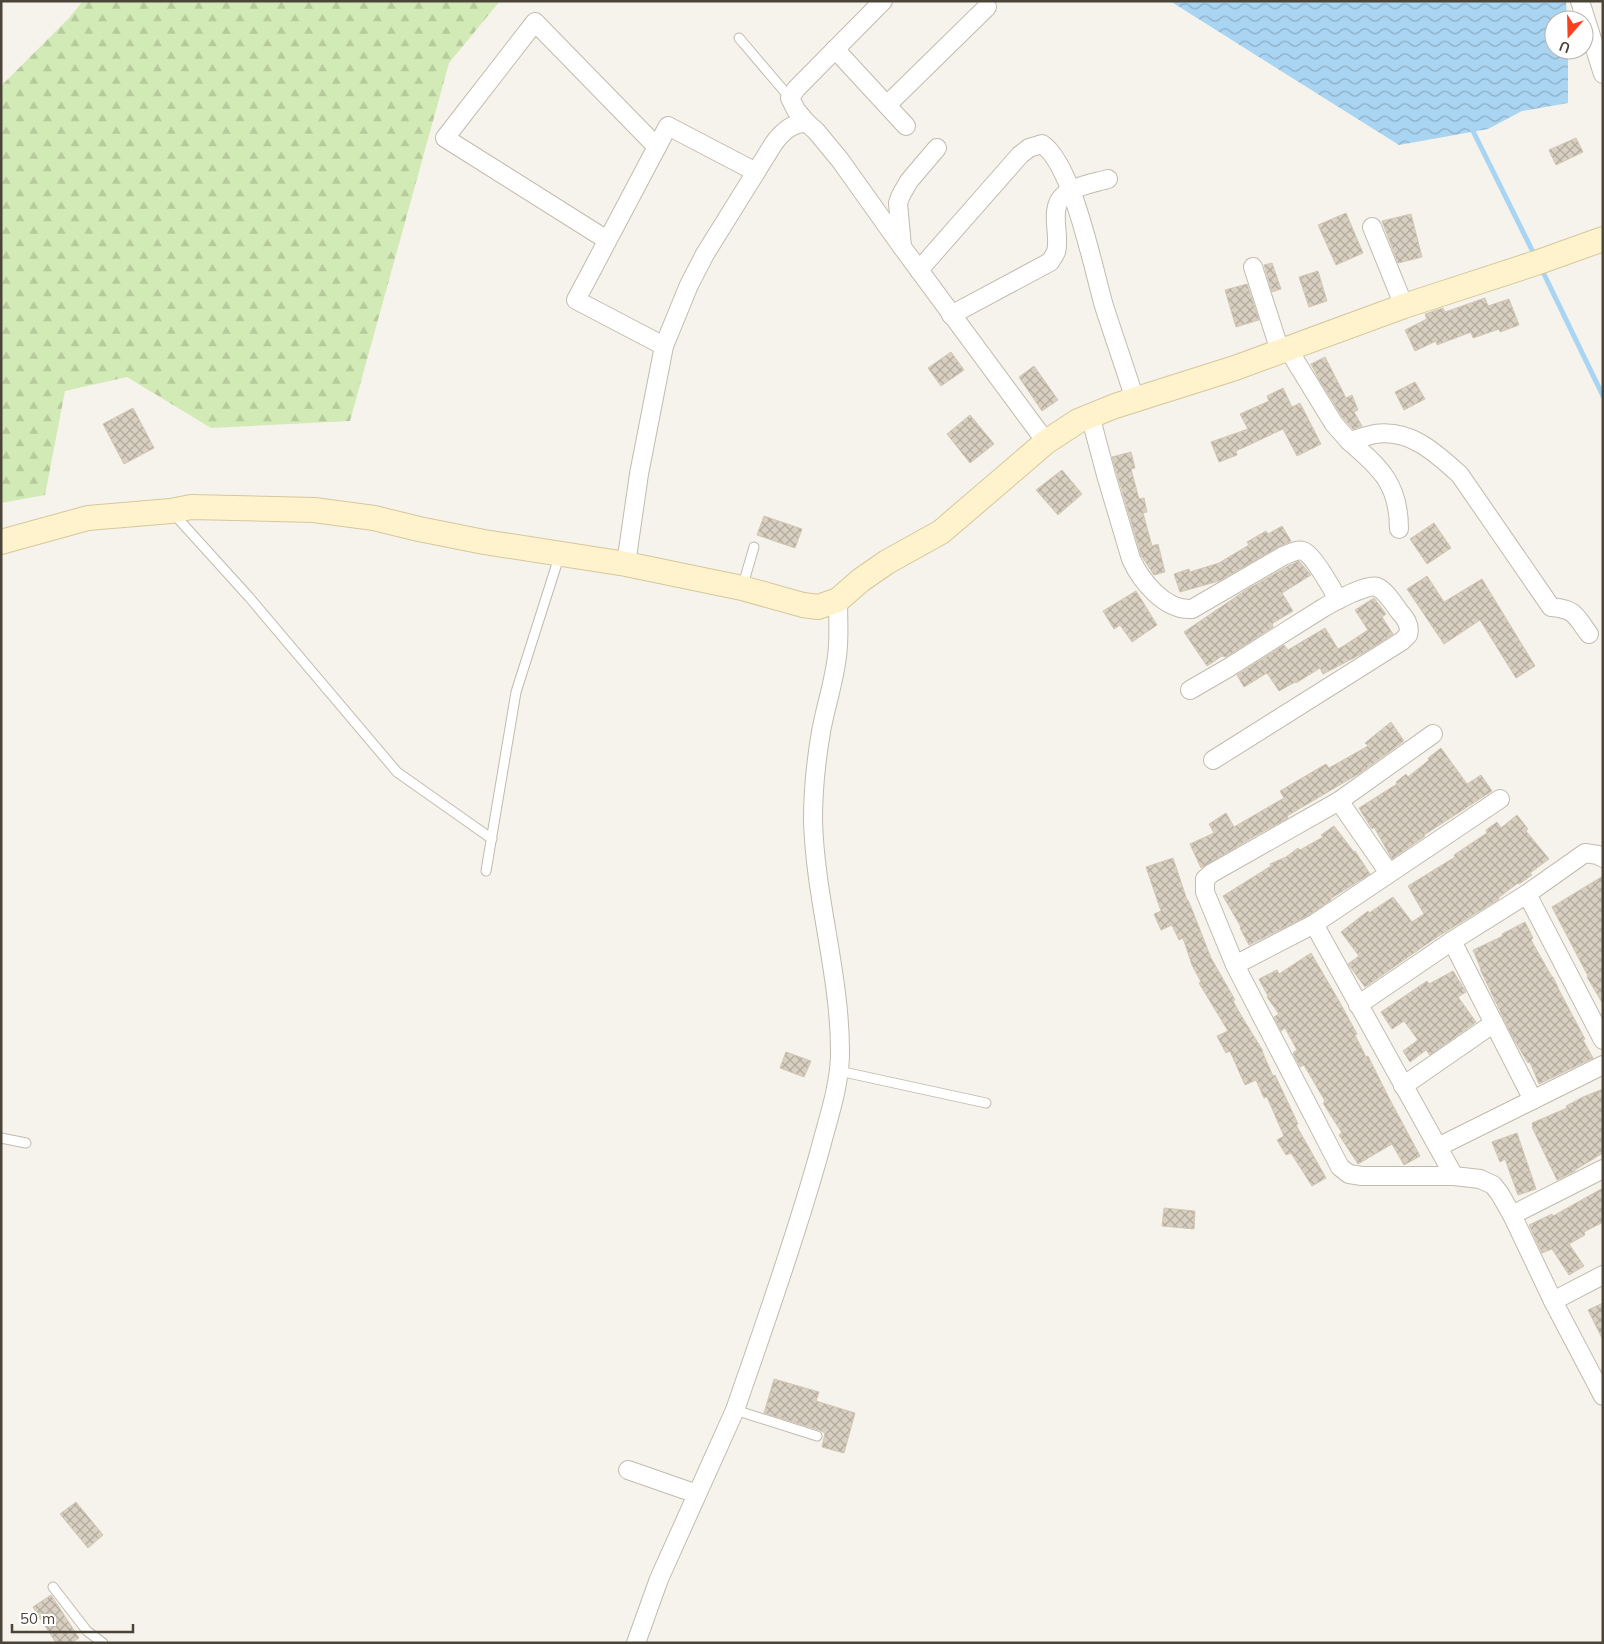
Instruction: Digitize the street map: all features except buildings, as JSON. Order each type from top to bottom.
[{"type":"street","points":[[883,1],[796,89],[790,98],[796,110],[807,124],[816,131],[840,160],[1046,442]]},
{"type":"street","points":[[1580,1],[1603,74]]},
{"type":"street","points":[[887,105],[987,7]]},
{"type":"street","points":[[608,240],[445,138],[536,22],[656,147]]},
{"type":"street","points":[[835,49],[906,126]]},
{"type":"street","points":[[626,564],[640,474],[664,346],[689,285],[701,261],[780,135],[792,126],[800,123],[807,124]]},
{"type":"street","points":[[664,346],[576,300],[656,147],[668,126],[756,172]]},
{"type":"street","points":[[919,270],[1020,155],[1029,148],[1042,144],[1048,148],[1062,172],[1077,208],[1104,305],[1136,400]]},
{"type":"street","points":[[902,247],[898,203],[909,181],[937,148]]},
{"type":"street","points":[[951,314],[1050,262],[1056,252],[1056,211],[1057,204],[1062,196],[1108,180]]},
{"type":"street","points":[[1372,227],[1404,306]]},
{"type":"street","points":[[1,542],[88,518],[171,511],[191,507],[314,510],[374,518],[484,542],[626,564],[742,588],[803,605],[818,607],[838,600],[861,580],[887,562],[948,527],[1046,442],[1064,429],[1090,415],[1603,239]]},
{"type":"street","points":[[1252,266],[1284,350],[1334,424],[1348,441],[1382,472],[1391,487],[1399,512],[1399,529]]},
{"type":"street","points":[[1090,415],[1106,475],[1136,570],[1149,586],[1169,605],[1177,608],[1192,609],[1295,551],[1302,551],[1308,554],[1330,584],[1338,600]]},
{"type":"street","points":[[1348,441],[1374,434],[1388,433],[1413,439],[1426,445],[1460,475],[1551,607],[1561,607],[1569,610],[1577,617],[1589,634]]},
{"type":"street","points":[[1190,690],[1323,608],[1372,586],[1379,588],[1404,618],[1410,630],[1402,641],[1212,760]]},
{"type":"street","points":[[636,1643],[659,1580],[735,1410],[814,1173],[835,1095],[839,1071],[840,1036],[813,820],[815,775],[821,731],[835,670],[838,646],[838,600]]},
{"type":"street","points":[[1433,734],[1339,801],[1212,873],[1205,879],[1204,892],[1235,966],[1340,1167],[1349,1174],[1362,1176],[1454,1176],[1480,1179],[1493,1185],[1512,1215],[1553,1301],[1603,1396]]},
{"type":"street","points":[[1235,966],[1314,924],[1500,798]]},
{"type":"street","points":[[1339,801],[1389,873]]},
{"type":"street","points":[[1358,1005],[1585,854],[1598,855],[1603,858]]},
{"type":"street","points":[[1527,894],[1603,1040]]},
{"type":"street","points":[[1314,924],[1454,1176]]},
{"type":"street","points":[[1452,941],[1533,1100]]},
{"type":"street","points":[[1403,1086],[1494,1023]]},
{"type":"street","points":[[1438,1147],[1603,1065]]},
{"type":"street","points":[[1512,1215],[1603,1169]]},
{"type":"street","points":[[1553,1301],[1603,1275]]},
{"type":"street","points":[[628,1470],[697,1494]]},
{"type":"lane","points":[[739,38],[790,98]]},
{"type":"lane","points":[[171,511],[248,597],[397,772],[492,840]]},
{"type":"lane","points":[[742,588],[754,547]]},
{"type":"lane","points":[[486,871],[516,692],[560,554]]},
{"type":"lane","points":[[839,1071],[986,1103]]},
{"type":"lane","points":[[1,1138],[26,1143]]},
{"type":"lane","points":[[735,1410],[817,1436]]},
{"type":"lane","points":[[53,1587],[87,1630],[103,1643]]},
{"type":"green space","points":[[83,1],[500,1],[449,63],[350,421],[211,428],[127,377],[65,391],[45,495],[1,503],[1,86],[69,18]]},
{"type":"water","points":[[1170,1],[1566,1],[1566,10],[1544,10],[1544,60],[1568,60],[1568,103],[1522,111],[1488,129],[1399,145]]},
{"type":"waterway","points":[[1471,127],[1535,256]]},
{"type":"waterway","points":[[1541,268],[1603,396]]}]
